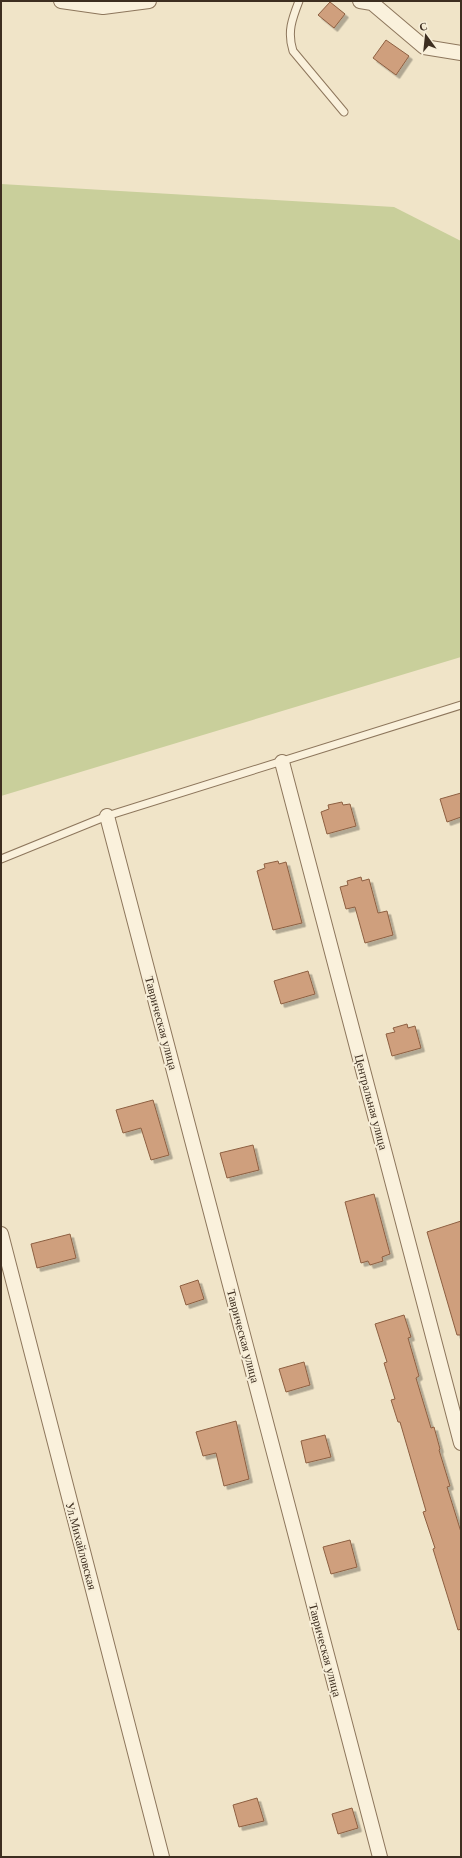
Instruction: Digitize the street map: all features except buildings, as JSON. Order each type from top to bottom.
[{"type":"street","points":[[61,1],[103,7],[149,1]]},
{"type":"street","points":[[369,2],[424,47],[461,53]]},
{"type":"street","name":"Центральная улица","points":[[282,762],[461,1443]]},
{"type":"street","name":"Таврическая улица","points":[[107,816],[380,1857]]},
{"type":"street","name":"Ул.Михайловская","points":[[1,1234],[162,1857]]},
{"type":"lane","points":[[299,1],[290,24],[289,39],[293,51],[344,112]]},
{"type":"lane","points":[[1,859],[107,816],[461,705]]},
{"type":"green space","points":[[1,184],[394,207],[461,241],[461,657],[1,796]]}]
